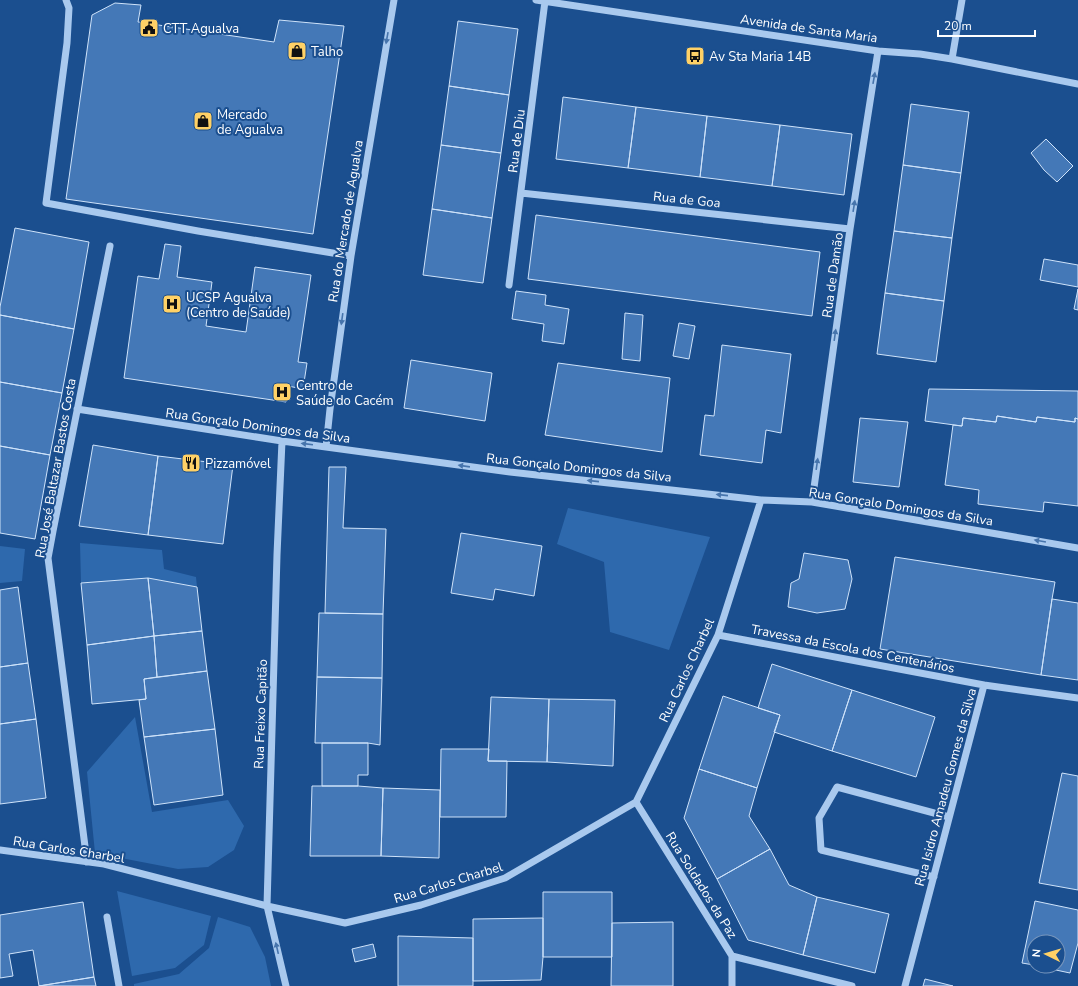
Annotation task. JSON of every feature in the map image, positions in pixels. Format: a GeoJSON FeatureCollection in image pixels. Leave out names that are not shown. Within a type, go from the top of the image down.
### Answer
{"type":"FeatureCollection","features":[{"type":"Feature","properties":{"kind":"street"},"geometry":{"type":"LineString","coordinates":[[66,0],[69,8],[67,43],[46,203],[198,231],[351,256]]}},
{"type":"Feature","properties":{"kind":"street","name":"Rua do Mercado de Agualva"},"geometry":{"type":"LineString","coordinates":[[326,447],[351,256],[394,0]]}},
{"type":"Feature","properties":{"kind":"street","name":"Avenida de Santa Maria"},"geometry":{"type":"LineString","coordinates":[[536,0],[878,51],[920,54],[1078,84]]}},
{"type":"Feature","properties":{"kind":"street"},"geometry":{"type":"LineString","coordinates":[[952,59],[962,0]]}},
{"type":"Feature","properties":{"kind":"street","name":"Rua de Diu"},"geometry":{"type":"LineString","coordinates":[[510,285],[545,1]]}},
{"type":"Feature","properties":{"kind":"street","name":"Rua de Damão"},"geometry":{"type":"LineString","coordinates":[[812,502],[850,229],[878,51]]}},
{"type":"Feature","properties":{"kind":"street","name":"Rua de Goa"},"geometry":{"type":"LineString","coordinates":[[521,193],[850,229]]}},
{"type":"Feature","properties":{"kind":"street","name":"Rua José Baltazar Bastos Costa"},"geometry":{"type":"LineString","coordinates":[[87,862],[48,558],[110,246]]}},
{"type":"Feature","properties":{"kind":"street","name":"Rua Gonçalo Domingos da Silva"},"geometry":{"type":"LineString","coordinates":[[77,409],[282,442],[510,472],[761,500],[812,502],[1078,548]]}},
{"type":"Feature","properties":{"kind":"street","name":"Rua Freixo Capitão"},"geometry":{"type":"LineString","coordinates":[[282,442],[277,555],[267,906],[286,986]]}},
{"type":"Feature","properties":{"kind":"street","name":"Rua Carlos Charbel"},"geometry":{"type":"LineString","coordinates":[[0,850],[104,864],[267,906],[345,922],[421,905],[505,878],[636,802],[718,635],[761,500]]}},
{"type":"Feature","properties":{"kind":"street","name":"Travessa da Escola dos Centenários"},"geometry":{"type":"LineString","coordinates":[[718,635],[984,685]]}},
{"type":"Feature","properties":{"kind":"street","name":"Rua Isidro Amadeu Gomes da Silva"},"geometry":{"type":"LineString","coordinates":[[905,986],[984,685],[1078,698]]}},
{"type":"Feature","properties":{"kind":"street"},"geometry":{"type":"LineString","coordinates":[[934,876],[821,850],[819,818],[837,787],[949,817]]}},
{"type":"Feature","properties":{"kind":"street","name":"Rua Soldados da Paz"},"geometry":{"type":"LineString","coordinates":[[636,802],[732,956],[732,986]]}},
{"type":"Feature","properties":{"kind":"street"},"geometry":{"type":"LineString","coordinates":[[107,917],[119,986]]}},
{"type":"Feature","properties":{"kind":"street"},"geometry":{"type":"LineString","coordinates":[[732,956],[852,986]]}},
{"type":"Feature","properties":{"kind":"shaded area"},"geometry":{"type":"Polygon","coordinates":[[[568,508],[710,537],[669,650],[610,632],[604,562],[557,544],[568,508]]]}},
{"type":"Feature","properties":{"kind":"shaded area"},"geometry":{"type":"Polygon","coordinates":[[[80,543],[162,550],[164,569],[196,577],[197,587],[148,578],[81,583],[80,543]]]}},
{"type":"Feature","properties":{"kind":"shaded area"},"geometry":{"type":"Polygon","coordinates":[[[0,546],[25,549],[22,581],[0,583],[0,546]]]}},
{"type":"Feature","properties":{"kind":"shaded area"},"geometry":{"type":"Polygon","coordinates":[[[135,717],[152,812],[228,800],[244,826],[234,850],[208,867],[178,869],[95,853],[87,772],[135,717]]]}},
{"type":"Feature","properties":{"kind":"shaded area"},"geometry":{"type":"Polygon","coordinates":[[[117,891],[211,916],[204,945],[175,968],[132,976],[117,891]]]}},
{"type":"Feature","properties":{"kind":"shaded area"},"geometry":{"type":"Polygon","coordinates":[[[218,917],[250,927],[265,957],[271,986],[134,986],[134,984],[179,974],[209,948],[218,917]]]}},
{"type":"Feature","properties":{"kind":"building","name":"Mercado de Agualva"},"geometry":{"type":"Polygon","coordinates":[[[115,3],[141,5],[138,22],[274,42],[279,20],[344,26],[313,234],[66,199],[92,15],[115,3]]]}},
{"type":"Feature","properties":{"kind":"building"},"geometry":{"type":"Polygon","coordinates":[[[458,21],[518,29],[509,95],[449,86],[458,21]]]}},
{"type":"Feature","properties":{"kind":"building"},"geometry":{"type":"Polygon","coordinates":[[[449,86],[509,95],[501,153],[441,145],[449,86]]]}},
{"type":"Feature","properties":{"kind":"building"},"geometry":{"type":"Polygon","coordinates":[[[563,97],[636,107],[628,168],[556,159],[563,97]]]}},
{"type":"Feature","properties":{"kind":"building"},"geometry":{"type":"Polygon","coordinates":[[[911,104],[969,112],[961,173],[903,165],[911,104]]]}},
{"type":"Feature","properties":{"kind":"building"},"geometry":{"type":"Polygon","coordinates":[[[636,107],[707,116],[700,177],[628,168],[636,107]]]}},
{"type":"Feature","properties":{"kind":"building"},"geometry":{"type":"Polygon","coordinates":[[[707,116],[780,125],[772,186],[700,177],[707,116]]]}},
{"type":"Feature","properties":{"kind":"building"},"geometry":{"type":"Polygon","coordinates":[[[780,125],[852,134],[844,195],[772,186],[780,125]]]}},
{"type":"Feature","properties":{"kind":"building"},"geometry":{"type":"Polygon","coordinates":[[[1046,139],[1073,166],[1057,182],[1044,170],[1031,153],[1046,139]]]}},
{"type":"Feature","properties":{"kind":"building"},"geometry":{"type":"Polygon","coordinates":[[[441,145],[501,153],[492,218],[432,209],[441,145]]]}},
{"type":"Feature","properties":{"kind":"building"},"geometry":{"type":"Polygon","coordinates":[[[903,165],[961,173],[952,238],[894,231],[903,165]]]}},
{"type":"Feature","properties":{"kind":"building"},"geometry":{"type":"Polygon","coordinates":[[[432,209],[492,218],[483,283],[423,275],[432,209]]]}},
{"type":"Feature","properties":{"kind":"building"},"geometry":{"type":"Polygon","coordinates":[[[536,215],[820,252],[812,316],[528,279],[536,215]]]}},
{"type":"Feature","properties":{"kind":"building"},"geometry":{"type":"Polygon","coordinates":[[[15,228],[89,242],[74,329],[0,315],[0,307],[15,228]]]}},
{"type":"Feature","properties":{"kind":"building"},"geometry":{"type":"Polygon","coordinates":[[[894,231],[952,238],[944,301],[885,293],[894,231]]]}},
{"type":"Feature","properties":{"kind":"building","name":"UCSP Agualva (Centro de Saúde)"},"geometry":{"type":"Polygon","coordinates":[[[165,244],[181,246],[177,277],[212,282],[206,326],[246,332],[255,267],[311,275],[298,362],[307,363],[303,389],[288,386],[286,402],[124,378],[138,276],[159,279],[165,244]]]}},
{"type":"Feature","properties":{"kind":"building"},"geometry":{"type":"Polygon","coordinates":[[[1044,259],[1078,265],[1078,287],[1040,280],[1044,259]]]}},
{"type":"Feature","properties":{"kind":"building"},"geometry":{"type":"Polygon","coordinates":[[[1078,289],[1078,310],[1074,309],[1078,289]]]}},
{"type":"Feature","properties":{"kind":"building"},"geometry":{"type":"Polygon","coordinates":[[[516,291],[546,295],[545,305],[569,309],[564,344],[542,341],[544,324],[512,319],[516,291]]]}},
{"type":"Feature","properties":{"kind":"building"},"geometry":{"type":"Polygon","coordinates":[[[885,293],[944,301],[936,362],[877,354],[885,293]]]}},
{"type":"Feature","properties":{"kind":"building"},"geometry":{"type":"Polygon","coordinates":[[[625,313],[643,315],[640,361],[622,359],[625,313]]]}},
{"type":"Feature","properties":{"kind":"building"},"geometry":{"type":"Polygon","coordinates":[[[0,315],[74,329],[62,393],[0,382],[0,315]]]}},
{"type":"Feature","properties":{"kind":"building"},"geometry":{"type":"Polygon","coordinates":[[[679,323],[695,326],[689,359],[673,356],[679,323]]]}},
{"type":"Feature","properties":{"kind":"building"},"geometry":{"type":"Polygon","coordinates":[[[722,345],[791,354],[781,433],[766,430],[762,463],[700,455],[705,415],[714,416],[722,345]]]}},
{"type":"Feature","properties":{"kind":"building"},"geometry":{"type":"Polygon","coordinates":[[[411,360],[492,373],[485,421],[404,408],[411,360]]]}},
{"type":"Feature","properties":{"kind":"building"},"geometry":{"type":"Polygon","coordinates":[[[558,363],[670,378],[662,452],[545,435],[558,363]]]}},
{"type":"Feature","properties":{"kind":"building"},"geometry":{"type":"Polygon","coordinates":[[[0,382],[62,393],[50,455],[0,446],[0,382]]]}},
{"type":"Feature","properties":{"kind":"building"},"geometry":{"type":"Polygon","coordinates":[[[929,389],[1078,391],[1078,419],[1075,418],[1075,422],[1037,417],[1036,422],[997,416],[996,422],[963,418],[962,426],[925,421],[929,389]]]}},
{"type":"Feature","properties":{"kind":"building"},"geometry":{"type":"Polygon","coordinates":[[[997,416],[1036,422],[1037,417],[1075,422],[1075,418],[1078,419],[1078,506],[1044,502],[1043,512],[978,504],[979,490],[945,485],[953,425],[962,426],[963,418],[996,422],[997,416]]]}},
{"type":"Feature","properties":{"kind":"building"},"geometry":{"type":"Polygon","coordinates":[[[860,418],[908,422],[899,487],[853,482],[860,418]]]}},
{"type":"Feature","properties":{"kind":"building"},"geometry":{"type":"Polygon","coordinates":[[[93,445],[158,456],[148,535],[79,526],[93,445]]]}},
{"type":"Feature","properties":{"kind":"building"},"geometry":{"type":"Polygon","coordinates":[[[0,446],[50,455],[35,539],[0,533],[0,446]]]}},
{"type":"Feature","properties":{"kind":"building"},"geometry":{"type":"Polygon","coordinates":[[[158,456],[233,465],[223,544],[148,535],[158,456]]]}},
{"type":"Feature","properties":{"kind":"building"},"geometry":{"type":"Polygon","coordinates":[[[329,467],[346,467],[343,528],[386,529],[383,614],[325,613],[329,467]]]}},
{"type":"Feature","properties":{"kind":"building"},"geometry":{"type":"Polygon","coordinates":[[[461,533],[542,546],[534,596],[495,589],[493,600],[451,593],[461,533]]]}},
{"type":"Feature","properties":{"kind":"building"},"geometry":{"type":"Polygon","coordinates":[[[804,553],[848,560],[852,579],[845,609],[817,613],[788,607],[791,583],[799,579],[804,553]]]}},
{"type":"Feature","properties":{"kind":"building"},"geometry":{"type":"Polygon","coordinates":[[[895,557],[1055,582],[1041,675],[880,649],[895,557]]]}},
{"type":"Feature","properties":{"kind":"building"},"geometry":{"type":"Polygon","coordinates":[[[148,578],[154,636],[87,645],[81,583],[148,578]]]}},
{"type":"Feature","properties":{"kind":"building"},"geometry":{"type":"Polygon","coordinates":[[[148,578],[197,587],[202,631],[154,636],[148,578]]]}},
{"type":"Feature","properties":{"kind":"building"},"geometry":{"type":"Polygon","coordinates":[[[18,587],[28,663],[0,667],[0,590],[18,587]]]}},
{"type":"Feature","properties":{"kind":"building"},"geometry":{"type":"Polygon","coordinates":[[[1052,599],[1078,603],[1078,680],[1041,675],[1052,599]]]}},
{"type":"Feature","properties":{"kind":"building"},"geometry":{"type":"Polygon","coordinates":[[[319,613],[383,614],[382,678],[317,677],[319,613]]]}},
{"type":"Feature","properties":{"kind":"building"},"geometry":{"type":"Polygon","coordinates":[[[202,631],[207,671],[157,677],[154,636],[202,631]]]}},
{"type":"Feature","properties":{"kind":"building"},"geometry":{"type":"Polygon","coordinates":[[[154,636],[157,677],[144,679],[146,699],[92,704],[87,645],[154,636]]]}},
{"type":"Feature","properties":{"kind":"building"},"geometry":{"type":"Polygon","coordinates":[[[28,663],[36,719],[0,724],[0,667],[28,663]]]}},
{"type":"Feature","properties":{"kind":"building"},"geometry":{"type":"Polygon","coordinates":[[[772,664],[852,690],[832,751],[774,732],[780,715],[758,708],[772,664]]]}},
{"type":"Feature","properties":{"kind":"building"},"geometry":{"type":"Polygon","coordinates":[[[207,671],[215,729],[144,737],[139,700],[146,699],[144,679],[207,671]]]}},
{"type":"Feature","properties":{"kind":"building"},"geometry":{"type":"Polygon","coordinates":[[[317,677],[382,678],[380,745],[368,743],[315,743],[317,677]]]}},
{"type":"Feature","properties":{"kind":"building"},"geometry":{"type":"Polygon","coordinates":[[[852,690],[935,717],[916,777],[832,751],[852,690]]]}},
{"type":"Feature","properties":{"kind":"building"},"geometry":{"type":"Polygon","coordinates":[[[723,696],[780,715],[757,788],[699,769],[723,696]]]}},
{"type":"Feature","properties":{"kind":"building"},"geometry":{"type":"Polygon","coordinates":[[[491,697],[549,699],[547,762],[488,761],[491,697]]]}},
{"type":"Feature","properties":{"kind":"building"},"geometry":{"type":"Polygon","coordinates":[[[549,699],[615,700],[613,766],[547,762],[549,699]]]}},
{"type":"Feature","properties":{"kind":"building"},"geometry":{"type":"Polygon","coordinates":[[[36,719],[46,798],[0,804],[0,724],[36,719]]]}},
{"type":"Feature","properties":{"kind":"building"},"geometry":{"type":"Polygon","coordinates":[[[215,729],[223,795],[154,805],[144,737],[215,729]]]}},
{"type":"Feature","properties":{"kind":"building"},"geometry":{"type":"Polygon","coordinates":[[[322,743],[368,743],[368,775],[358,775],[358,786],[322,786],[322,743]]]}},
{"type":"Feature","properties":{"kind":"building"},"geometry":{"type":"Polygon","coordinates":[[[441,749],[489,749],[488,761],[507,761],[506,817],[440,817],[441,749]]]}},
{"type":"Feature","properties":{"kind":"building"},"geometry":{"type":"Polygon","coordinates":[[[699,769],[757,788],[749,816],[770,849],[717,879],[684,818],[699,769]]]}},
{"type":"Feature","properties":{"kind":"building"},"geometry":{"type":"Polygon","coordinates":[[[1062,773],[1078,776],[1078,890],[1039,883],[1062,773]]]}},
{"type":"Feature","properties":{"kind":"building"},"geometry":{"type":"Polygon","coordinates":[[[312,786],[358,786],[383,788],[381,856],[310,856],[312,786]]]}},
{"type":"Feature","properties":{"kind":"building"},"geometry":{"type":"Polygon","coordinates":[[[383,788],[440,790],[439,858],[381,856],[383,788]]]}},
{"type":"Feature","properties":{"kind":"building"},"geometry":{"type":"Polygon","coordinates":[[[770,849],[789,885],[817,897],[803,955],[748,940],[717,879],[770,849]]]}},
{"type":"Feature","properties":{"kind":"building"},"geometry":{"type":"Polygon","coordinates":[[[543,892],[612,892],[612,957],[543,957],[543,892]]]}},
{"type":"Feature","properties":{"kind":"building"},"geometry":{"type":"Polygon","coordinates":[[[817,897],[889,914],[875,973],[803,955],[817,897]]]}},
{"type":"Feature","properties":{"kind":"building"},"geometry":{"type":"Polygon","coordinates":[[[1035,901],[1078,910],[1078,943],[1070,973],[1066,972],[1066,934],[1028,934],[1035,901]]]}},
{"type":"Feature","properties":{"kind":"building"},"geometry":{"type":"Polygon","coordinates":[[[83,902],[94,977],[39,986],[33,950],[9,954],[13,976],[0,978],[0,915],[83,902]]]}},
{"type":"Feature","properties":{"kind":"building"},"geometry":{"type":"Polygon","coordinates":[[[543,918],[543,957],[541,980],[473,981],[473,919],[543,918]]]}},
{"type":"Feature","properties":{"kind":"building"},"geometry":{"type":"Polygon","coordinates":[[[673,922],[673,986],[611,986],[612,923],[673,922]]]}},
{"type":"Feature","properties":{"kind":"building"},"geometry":{"type":"Polygon","coordinates":[[[398,936],[473,938],[473,986],[398,986],[398,936]]]}},
{"type":"Feature","properties":{"kind":"building"},"geometry":{"type":"Polygon","coordinates":[[[373,944],[376,957],[355,962],[352,949],[373,944]]]}},
{"type":"Feature","properties":{"kind":"building"},"geometry":{"type":"Polygon","coordinates":[[[1026,944],[1026,964],[1022,963],[1026,944]]]}},
{"type":"Feature","properties":{"kind":"building"},"geometry":{"type":"Polygon","coordinates":[[[94,977],[96,986],[39,986],[94,977]]]}},
{"type":"Feature","properties":{"kind":"building"},"geometry":{"type":"Polygon","coordinates":[[[925,979],[953,986],[923,986],[925,979]]]}},
{"type":"Feature","properties":{"kind":"place","name":"CTT Agualva"},"geometry":{"type":"Point","coordinates":[149,28]}},
{"type":"Feature","properties":{"kind":"place","name":"Talho"},"geometry":{"type":"Point","coordinates":[297,51]}},
{"type":"Feature","properties":{"kind":"place","name":"Av Sta Maria 14B"},"geometry":{"type":"Point","coordinates":[695,56]}},
{"type":"Feature","properties":{"kind":"place","name":"Mercado de Agualva"},"geometry":{"type":"Point","coordinates":[203,121]}},
{"type":"Feature","properties":{"kind":"place","name":"UCSP Agualva (Centro de Saúde)"},"geometry":{"type":"Point","coordinates":[172,304]}},
{"type":"Feature","properties":{"kind":"place","name":"Centro de Saúde do Cacém"},"geometry":{"type":"Point","coordinates":[282,392]}},
{"type":"Feature","properties":{"kind":"place","name":"Pizzamóvel"},"geometry":{"type":"Point","coordinates":[191,463]}}]}
